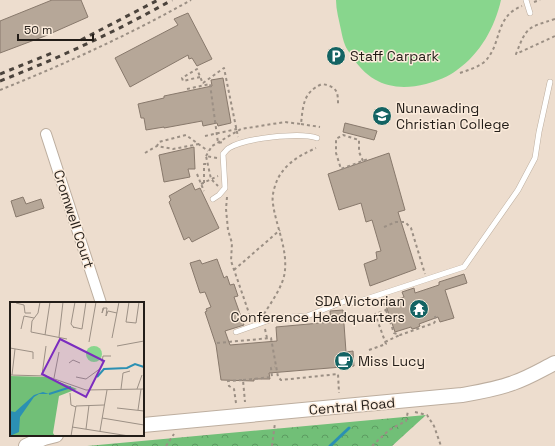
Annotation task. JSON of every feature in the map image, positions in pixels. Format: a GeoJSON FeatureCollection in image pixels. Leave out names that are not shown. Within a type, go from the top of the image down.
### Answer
{"type":"FeatureCollection","features":[{"type":"Feature","properties":{"kind":"street","name":"Cromwell Court"},"geometry":{"type":"LineString","coordinates":[[46,134],[101,302]]}},
{"type":"Feature","properties":{"kind":"street","name":"Central Road"},"geometry":{"type":"LineString","coordinates":[[144,425],[273,413],[407,406],[489,390],[523,380],[555,363]]}},
{"type":"Feature","properties":{"kind":"street"},"geometry":{"type":"LineString","coordinates":[[26,446],[52,436]]}},
{"type":"Feature","properties":{"kind":"lane"},"geometry":{"type":"LineString","coordinates":[[527,2],[530,13]]}},
{"type":"Feature","properties":{"kind":"lane"},"geometry":{"type":"LineString","coordinates":[[236,332],[282,317],[306,316],[381,294],[464,267],[518,190],[535,158],[550,82]]}},
{"type":"Feature","properties":{"kind":"lane"},"geometry":{"type":"LineString","coordinates":[[213,199],[225,188],[223,154],[230,148],[244,142],[277,136],[311,135],[317,138]]}},
{"type":"Feature","properties":{"kind":"path"},"geometry":{"type":"LineString","coordinates":[[0,90],[55,68],[100,47],[191,0]]}},
{"type":"Feature","properties":{"kind":"path"},"geometry":{"type":"LineString","coordinates":[[460,73],[475,68],[486,59],[493,50],[500,28],[505,19],[527,2],[540,0]]}},
{"type":"Feature","properties":{"kind":"path"},"geometry":{"type":"LineString","coordinates":[[555,19],[535,25],[528,29],[523,36],[516,54],[555,36]]}},
{"type":"Feature","properties":{"kind":"path"},"geometry":{"type":"LineString","coordinates":[[203,84],[224,68],[237,130]]}},
{"type":"Feature","properties":{"kind":"path"},"geometry":{"type":"LineString","coordinates":[[200,77],[183,81],[182,78],[197,69],[203,84]]}},
{"type":"Feature","properties":{"kind":"path"},"geometry":{"type":"LineString","coordinates":[[187,89],[203,84],[210,84],[218,142]]}},
{"type":"Feature","properties":{"kind":"path"},"geometry":{"type":"LineString","coordinates":[[301,124],[306,98],[322,84],[334,88],[337,92],[338,106]]}},
{"type":"Feature","properties":{"kind":"path"},"geometry":{"type":"LineString","coordinates":[[205,136],[285,122],[320,127]]}},
{"type":"Feature","properties":{"kind":"path"},"geometry":{"type":"LineString","coordinates":[[211,179],[206,156],[208,151],[212,146],[237,130]]}},
{"type":"Feature","properties":{"kind":"path"},"geometry":{"type":"LineString","coordinates":[[145,153],[157,146],[159,142],[186,135],[208,151]]}},
{"type":"Feature","properties":{"kind":"path"},"geometry":{"type":"LineString","coordinates":[[363,161],[359,152],[359,140],[343,136],[336,139],[335,147],[340,169],[363,161],[368,159]]}},
{"type":"Feature","properties":{"kind":"path"},"geometry":{"type":"LineString","coordinates":[[232,140],[239,138]]}},
{"type":"Feature","properties":{"kind":"path"},"geometry":{"type":"LineString","coordinates":[[218,142],[225,142]]}},
{"type":"Feature","properties":{"kind":"path"},"geometry":{"type":"LineString","coordinates":[[157,146],[173,148],[199,144]]}},
{"type":"Feature","properties":{"kind":"path"},"geometry":{"type":"LineString","coordinates":[[223,191],[228,195],[226,209],[228,230],[232,243],[231,261],[252,320],[262,316],[284,278],[285,260],[283,241],[272,202],[276,181],[287,165],[300,155],[316,148]]}},
{"type":"Feature","properties":{"kind":"path"},"geometry":{"type":"LineString","coordinates":[[206,156],[223,159]]}},
{"type":"Feature","properties":{"kind":"path"},"geometry":{"type":"LineString","coordinates":[[204,190],[204,164],[208,164]]}},
{"type":"Feature","properties":{"kind":"path"},"geometry":{"type":"LineString","coordinates":[[203,184],[224,172]]}},
{"type":"Feature","properties":{"kind":"path"},"geometry":{"type":"LineString","coordinates":[[197,174],[203,184]]}},
{"type":"Feature","properties":{"kind":"path"},"geometry":{"type":"LineString","coordinates":[[384,227],[396,222],[405,222],[408,224],[411,228],[427,279]]}},
{"type":"Feature","properties":{"kind":"path"},"geometry":{"type":"LineString","coordinates":[[234,270],[280,230]]}},
{"type":"Feature","properties":{"kind":"path"},"geometry":{"type":"LineString","coordinates":[[381,294],[394,333],[400,335]]}},
{"type":"Feature","properties":{"kind":"path"},"geometry":{"type":"LineString","coordinates":[[385,342],[375,314],[386,310]]}},
{"type":"Feature","properties":{"kind":"path"},"geometry":{"type":"LineString","coordinates":[[262,316],[267,338]]}},
{"type":"Feature","properties":{"kind":"path"},"geometry":{"type":"LineString","coordinates":[[369,350],[386,344],[385,342],[400,335],[434,323],[436,320],[435,316]]}},
{"type":"Feature","properties":{"kind":"path"},"geometry":{"type":"LineString","coordinates":[[217,343],[271,338],[278,377],[281,380],[338,374],[339,393]]}},
{"type":"Feature","properties":{"kind":"path"},"geometry":{"type":"LineString","coordinates":[[236,403],[234,389],[228,386],[228,381],[272,377],[271,368],[276,367]]}},
{"type":"Feature","properties":{"kind":"path"},"geometry":{"type":"LineString","coordinates":[[243,380],[245,402]]}},
{"type":"Feature","properties":{"kind":"path"},"geometry":{"type":"LineString","coordinates":[[372,446],[389,430],[406,421],[407,406],[427,415],[434,426],[441,446]]}},
{"type":"Feature","properties":{"kind":"path"},"geometry":{"type":"LineString","coordinates":[[272,446],[275,424],[273,413]]}},
{"type":"Feature","properties":{"kind":"green space"},"geometry":{"type":"Polygon","coordinates":[[[336,0],[501,0],[491,30],[473,56],[465,64],[446,77],[438,80],[426,84],[403,87],[393,86],[374,79],[358,65],[344,43],[336,8],[336,0]]]}},
{"type":"Feature","properties":{"kind":"green space"},"geometry":{"type":"Polygon","coordinates":[[[426,415],[392,446],[87,446],[426,415]]]}},
{"type":"Feature","properties":{"kind":"building"},"geometry":{"type":"Polygon","coordinates":[[[52,0],[81,0],[88,17],[45,36],[0,53],[0,21],[52,0]]]}},
{"type":"Feature","properties":{"kind":"building"},"geometry":{"type":"Polygon","coordinates":[[[188,13],[212,59],[197,66],[192,58],[189,59],[188,55],[130,87],[115,58],[178,25],[174,19],[188,13]]]}},
{"type":"Feature","properties":{"kind":"building"},"geometry":{"type":"Polygon","coordinates":[[[223,78],[231,123],[218,126],[217,123],[203,126],[202,121],[146,130],[144,118],[141,118],[138,104],[164,98],[164,96],[212,86],[211,80],[223,78]]]}},
{"type":"Feature","properties":{"kind":"building"},"geometry":{"type":"Polygon","coordinates":[[[345,123],[377,131],[374,140],[343,132],[345,123]]]}},
{"type":"Feature","properties":{"kind":"building"},"geometry":{"type":"Polygon","coordinates":[[[194,147],[195,169],[188,169],[190,177],[164,182],[159,155],[194,147]]]}},
{"type":"Feature","properties":{"kind":"building"},"geometry":{"type":"Polygon","coordinates":[[[389,153],[405,210],[398,212],[416,269],[370,286],[364,264],[377,259],[376,252],[381,251],[372,220],[366,222],[361,203],[339,210],[328,174],[389,153]]]}},
{"type":"Feature","properties":{"kind":"building"},"geometry":{"type":"Polygon","coordinates":[[[192,183],[195,190],[200,188],[219,228],[192,242],[189,237],[184,240],[169,202],[171,200],[169,196],[192,183]]]}},
{"type":"Feature","properties":{"kind":"building"},"geometry":{"type":"Polygon","coordinates":[[[23,197],[26,204],[41,199],[44,208],[16,217],[11,201],[23,197]]]}},
{"type":"Feature","properties":{"kind":"building"},"geometry":{"type":"Polygon","coordinates":[[[217,259],[224,278],[227,276],[230,285],[234,284],[238,296],[234,297],[244,325],[225,331],[230,345],[277,341],[276,327],[331,322],[330,311],[343,310],[346,352],[353,351],[354,366],[269,373],[270,379],[254,379],[254,381],[221,380],[216,345],[205,312],[207,311],[206,309],[211,307],[205,292],[200,293],[190,263],[200,260],[202,264],[217,259]]]}},
{"type":"Feature","properties":{"kind":"building","name":"SDA Victorian Conference Headquarters"},"geometry":{"type":"Polygon","coordinates":[[[464,274],[467,283],[445,290],[454,318],[440,322],[438,317],[419,324],[420,326],[416,328],[412,329],[411,327],[395,332],[385,303],[404,297],[402,292],[414,288],[415,293],[439,285],[439,282],[464,274]]]}},
{"type":"Feature","properties":{"kind":"waterway"},"geometry":{"type":"LineString","coordinates":[[330,446],[349,428]]}},
{"type":"Feature","properties":{"kind":"railway"},"geometry":{"type":"LineString","coordinates":[[81,40],[158,0]]}},
{"type":"Feature","properties":{"kind":"railway"},"geometry":{"type":"LineString","coordinates":[[0,81],[88,44],[172,0]]}},
{"type":"Feature","properties":{"kind":"railway"},"geometry":{"type":"LineString","coordinates":[[0,74],[52,53]]}},
{"type":"Feature","properties":{"kind":"place","name":"Staff Carpark"},"geometry":{"type":"Point","coordinates":[336,56]}},
{"type":"Feature","properties":{"kind":"place","name":"Nunawading Christian College"},"geometry":{"type":"Point","coordinates":[382,116]}},
{"type":"Feature","properties":{"kind":"place","name":"SDA Victorian Conference Headquarters"},"geometry":{"type":"Point","coordinates":[419,309]}},
{"type":"Feature","properties":{"kind":"place","name":"Miss Lucy"},"geometry":{"type":"Point","coordinates":[344,361]}}]}
